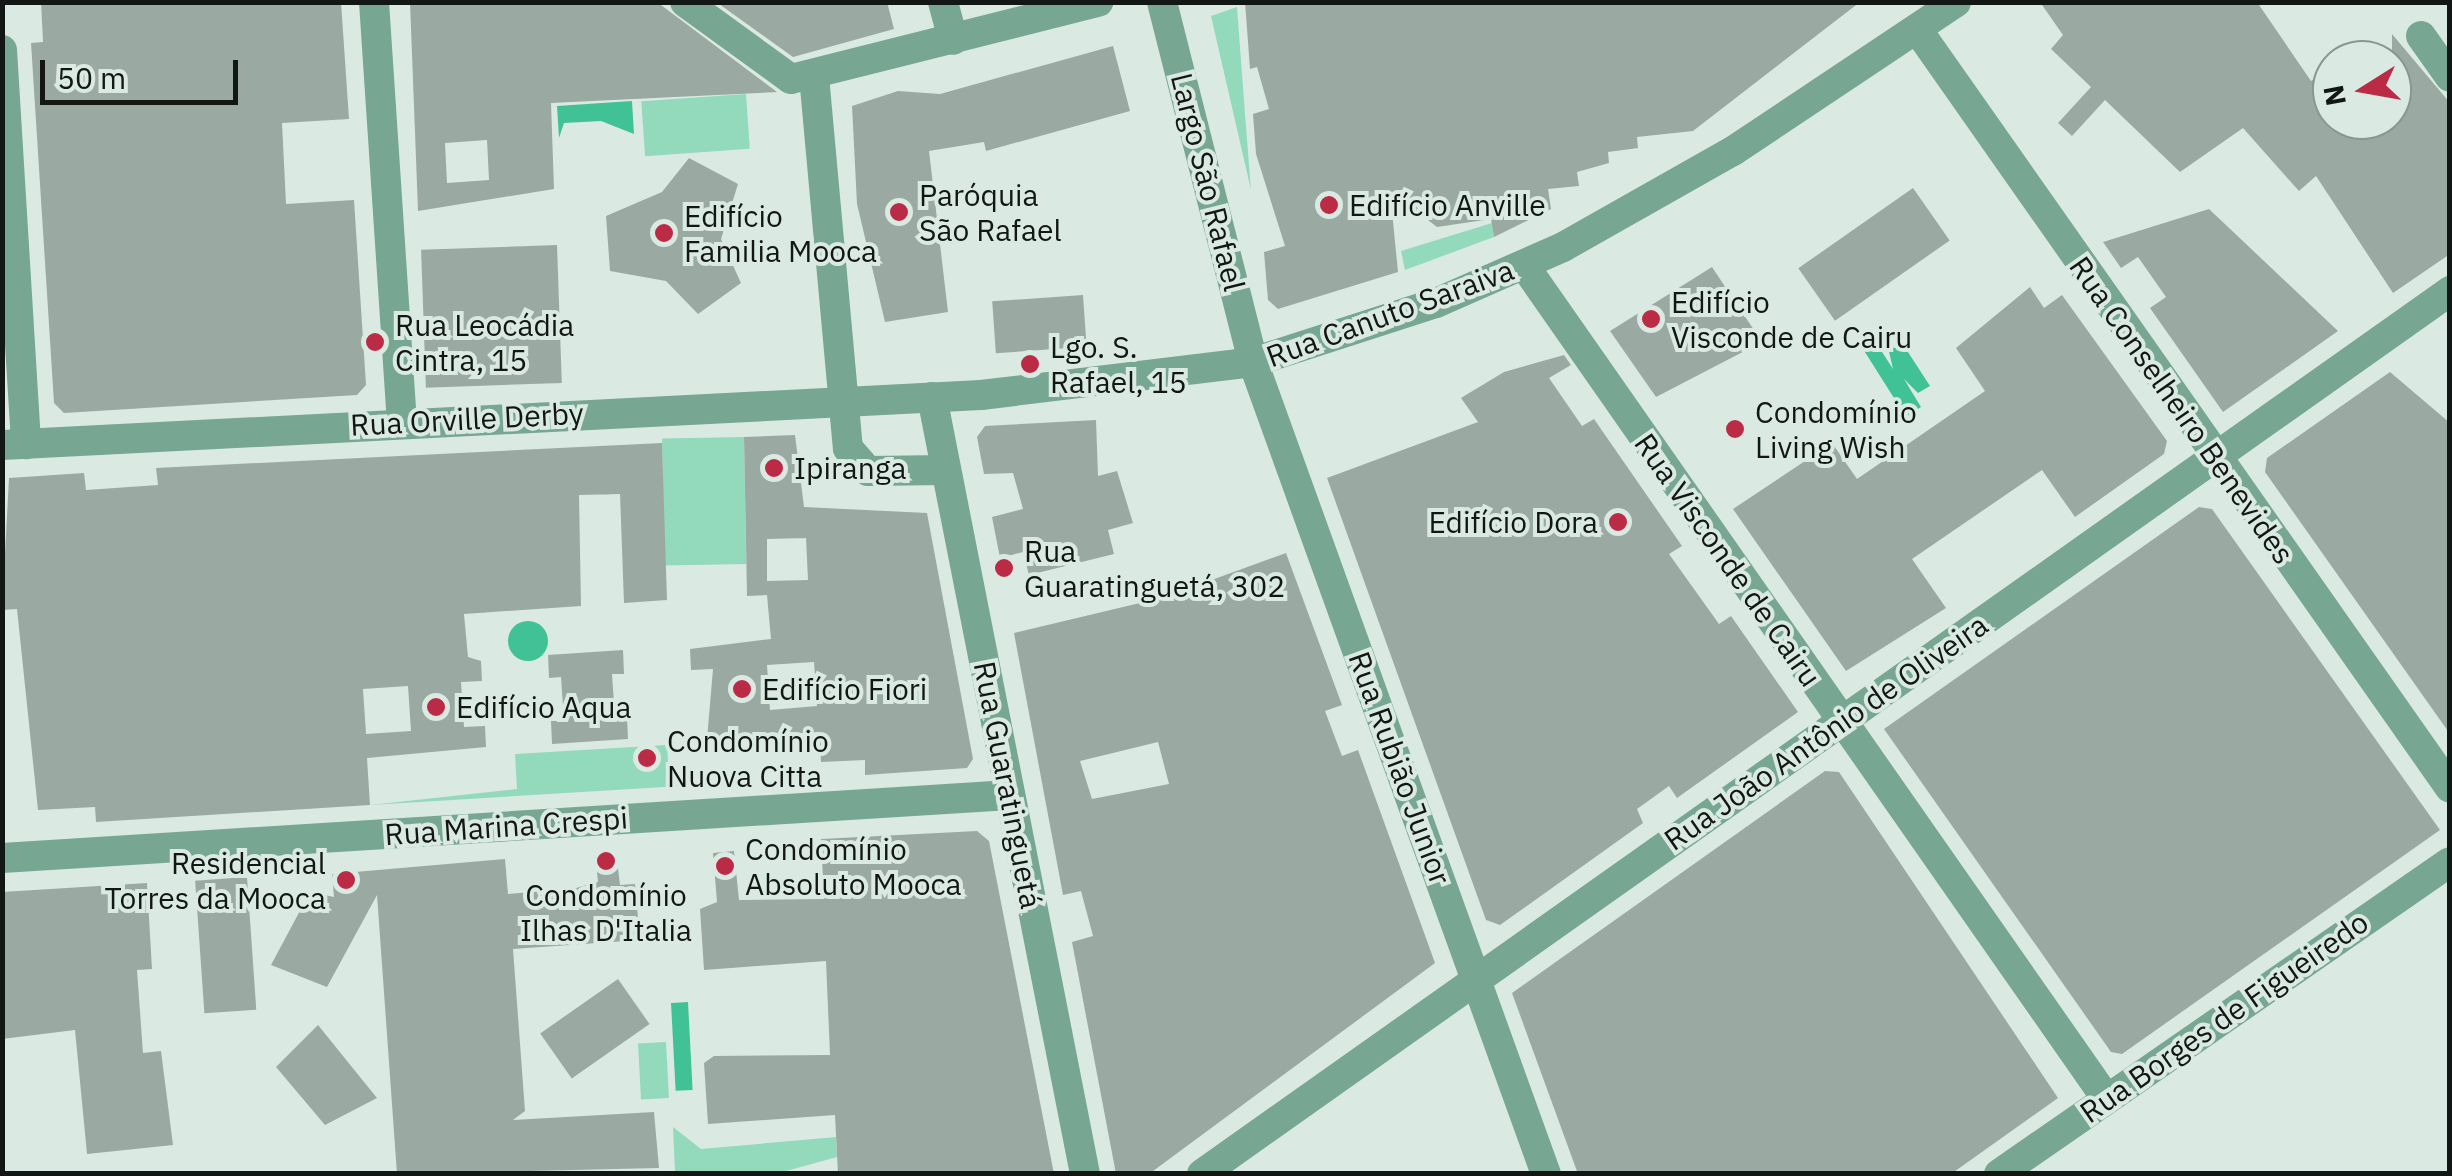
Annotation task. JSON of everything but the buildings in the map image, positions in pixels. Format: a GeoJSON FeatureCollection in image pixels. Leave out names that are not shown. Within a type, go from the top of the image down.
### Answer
{"type":"FeatureCollection","features":[{"type":"Feature","properties":{"kind":"street"},"geometry":{"type":"LineString","coordinates":[[374,2],[402,422]]}},
{"type":"Feature","properties":{"kind":"street"},"geometry":{"type":"LineString","coordinates":[[685,2],[777,73],[814,76],[1098,2]]}},
{"type":"Feature","properties":{"kind":"street"},"geometry":{"type":"LineString","coordinates":[[943,2],[953,40]]}},
{"type":"Feature","properties":{"kind":"street","name":"Largo São Rafael"},"geometry":{"type":"LineString","coordinates":[[1162,2],[1254,362]]}},
{"type":"Feature","properties":{"kind":"street","name":"Rua Canuto Saraiva"},"geometry":{"type":"LineString","coordinates":[[932,397],[1254,362],[1524,266],[1733,151],[1956,2]]}},
{"type":"Feature","properties":{"kind":"street","name":"Rua Conselheiro Benevides"},"geometry":{"type":"LineString","coordinates":[[1918,29],[2214,458],[2450,788]]}},
{"type":"Feature","properties":{"kind":"street"},"geometry":{"type":"LineString","coordinates":[[2421,36],[2450,77]]}},
{"type":"Feature","properties":{"kind":"street"},"geometry":{"type":"LineString","coordinates":[[2,50],[14,444]]}},
{"type":"Feature","properties":{"kind":"street"},"geometry":{"type":"LineString","coordinates":[[814,76],[848,448],[868,470],[946,470]]}},
{"type":"Feature","properties":{"kind":"street","name":"Rua Visconde de Cairu"},"geometry":{"type":"LineString","coordinates":[[1524,266],[2106,1098]]}},
{"type":"Feature","properties":{"kind":"street","name":"Rua João Antônio de Oliveira"},"geometry":{"type":"LineString","coordinates":[[1202,1174],[2450,291]]}},
{"type":"Feature","properties":{"kind":"street","name":"Rua Rubião Junior"},"geometry":{"type":"LineString","coordinates":[[1254,362],[1546,1174]]}},
{"type":"Feature","properties":{"kind":"street","name":"Rua Orville Derby"},"geometry":{"type":"LineString","coordinates":[[14,444],[932,397]]}},
{"type":"Feature","properties":{"kind":"street","name":"Rua Guaratinguetá"},"geometry":{"type":"LineString","coordinates":[[932,397],[1084,1174]]}},
{"type":"Feature","properties":{"kind":"street","name":"Rua Marina Crespi"},"geometry":{"type":"LineString","coordinates":[[2,858],[1010,795]]}},
{"type":"Feature","properties":{"kind":"street","name":"Rua Borges de Figueiredo"},"geometry":{"type":"LineString","coordinates":[[1999,1174],[2450,862]]}},
{"type":"Feature","properties":{"kind":"shaded area"},"geometry":{"type":"Polygon","coordinates":[[[1237,7],[1245,114],[1251,190],[1211,16],[1237,7]]]}},
{"type":"Feature","properties":{"kind":"shaded area"},"geometry":{"type":"Polygon","coordinates":[[[746,94],[750,149],[645,156],[641,101],[746,94]]]}},
{"type":"Feature","properties":{"kind":"shaded area"},"geometry":{"type":"Polygon","coordinates":[[[632,101],[634,134],[601,121],[564,123],[559,138],[557,106],[632,101]]]}},
{"type":"Feature","properties":{"kind":"shaded area"},"geometry":{"type":"Polygon","coordinates":[[[1492,223],[1494,237],[1405,270],[1401,251],[1492,223]]]}},
{"type":"Feature","properties":{"kind":"shaded area"},"geometry":{"type":"Polygon","coordinates":[[[1875,341],[1893,369],[1888,347],[1906,349],[1930,386],[1918,393],[1904,379],[1921,407],[1906,417],[1863,349],[1875,341]]]}},
{"type":"Feature","properties":{"kind":"shaded area"},"geometry":{"type":"Polygon","coordinates":[[[744,437],[746,564],[664,565],[662,438],[744,437]]]}},
{"type":"Feature","properties":{"kind":"shaded area"},"geometry":{"type":"Polygon","coordinates":[[[528,621],[542,627],[548,641],[542,655],[528,661],[514,655],[508,641],[514,627],[528,621]]]}},
{"type":"Feature","properties":{"kind":"shaded area"},"geometry":{"type":"Polygon","coordinates":[[[667,745],[669,780],[697,785],[370,805],[517,789],[515,754],[667,745]]]}},
{"type":"Feature","properties":{"kind":"shaded area"},"geometry":{"type":"Polygon","coordinates":[[[688,1002],[693,1090],[676,1091],[671,1003],[688,1002]]]}},
{"type":"Feature","properties":{"kind":"shaded area"},"geometry":{"type":"Polygon","coordinates":[[[666,1042],[669,1098],[641,1099],[638,1043],[666,1042]]]}},
{"type":"Feature","properties":{"kind":"shaded area"},"geometry":{"type":"Polygon","coordinates":[[[673,1127],[701,1149],[836,1137],[837,1157],[779,1173],[675,1173],[673,1127]]]}},
{"type":"Feature","properties":{"kind":"place","name":"Edifício Anville"},"geometry":{"type":"Point","coordinates":[1329,205]}},
{"type":"Feature","properties":{"kind":"place","name":"Paróquia São Rafael"},"geometry":{"type":"Point","coordinates":[899,212]}},
{"type":"Feature","properties":{"kind":"place","name":"Edifício Familia Mooca"},"geometry":{"type":"Point","coordinates":[664,233]}},
{"type":"Feature","properties":{"kind":"place","name":"Edifício Visconde de Cairu"},"geometry":{"type":"Point","coordinates":[1651,319]}},
{"type":"Feature","properties":{"kind":"place","name":"Rua Leocádia Cintra, 15"},"geometry":{"type":"Point","coordinates":[375,342]}},
{"type":"Feature","properties":{"kind":"place","name":"Lgo. S. Rafael, 15"},"geometry":{"type":"Point","coordinates":[1030,364]}},
{"type":"Feature","properties":{"kind":"place","name":"Condomínio Living Wish"},"geometry":{"type":"Point","coordinates":[1735,429]}},
{"type":"Feature","properties":{"kind":"place","name":"Ipiranga"},"geometry":{"type":"Point","coordinates":[774,468]}},
{"type":"Feature","properties":{"kind":"place","name":"Edifício Dora"},"geometry":{"type":"Point","coordinates":[1618,522]}},
{"type":"Feature","properties":{"kind":"place","name":"Rua Guaratinguetá, 302"},"geometry":{"type":"Point","coordinates":[1004,568]}},
{"type":"Feature","properties":{"kind":"place","name":"Edifício Fiori"},"geometry":{"type":"Point","coordinates":[742,689]}},
{"type":"Feature","properties":{"kind":"place","name":"Edifício Aqua"},"geometry":{"type":"Point","coordinates":[436,707]}},
{"type":"Feature","properties":{"kind":"place","name":"Condomínio Nuova Citta"},"geometry":{"type":"Point","coordinates":[647,758]}},
{"type":"Feature","properties":{"kind":"place","name":"Condomínio Ilhas D'Italia"},"geometry":{"type":"Point","coordinates":[606,861]}},
{"type":"Feature","properties":{"kind":"place","name":"Condomínio Absoluto Mooca"},"geometry":{"type":"Point","coordinates":[725,866]}},
{"type":"Feature","properties":{"kind":"place","name":"Residencial Torres da Mooca"},"geometry":{"type":"Point","coordinates":[346,880]}}]}
